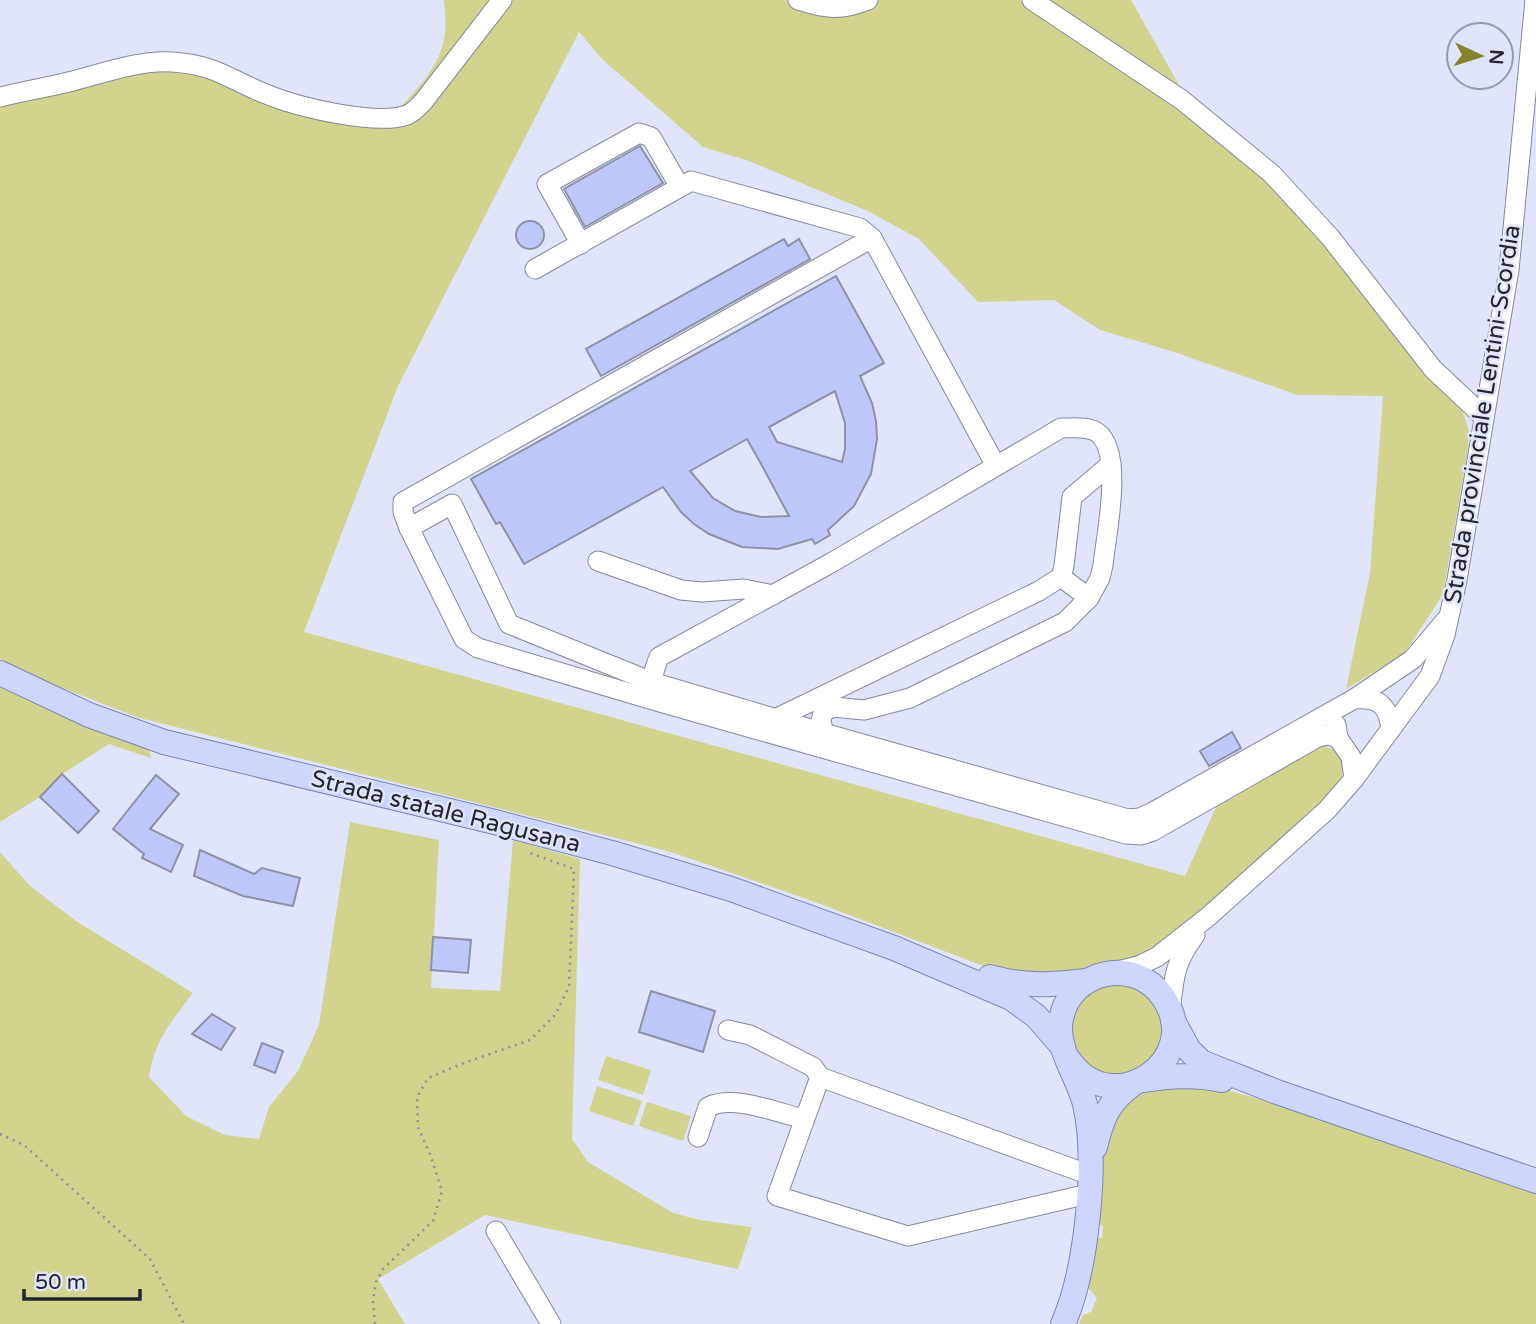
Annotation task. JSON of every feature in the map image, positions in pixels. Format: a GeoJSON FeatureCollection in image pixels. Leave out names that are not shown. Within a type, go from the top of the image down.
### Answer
{"type":"FeatureCollection","features":[{"type":"Feature","properties":{"kind":"main road","name":"Strada statale Ragusana"},"geometry":{"type":"LineString","coordinates":[[0,673],[89,715],[164,742],[612,853],[731,889],[894,948]]}},
{"type":"Feature","properties":{"kind":"main road"},"geometry":{"type":"LineString","coordinates":[[894,948],[1017,984],[1048,985],[1086,981]]}},
{"type":"Feature","properties":{"kind":"main road"},"geometry":{"type":"LineString","coordinates":[[894,948],[1011,999],[1036,1016],[1082,1074],[1100,1084],[1119,1086],[1177,1075],[1201,1076],[1277,1092]]}},
{"type":"Feature","properties":{"kind":"main road"},"geometry":{"type":"LineString","coordinates":[[1090,1179],[1089,1126],[1060,1027],[1064,1007],[1071,995],[1086,981],[1113,972],[1133,975],[1151,984],[1161,994],[1189,1050],[1201,1062],[1277,1092],[1536,1181]]}},
{"type":"Feature","properties":{"kind":"main road"},"geometry":{"type":"LineString","coordinates":[[1063,1324],[1081,1263],[1090,1179],[1099,1128],[1110,1104],[1118,1094],[1155,1071],[1167,1055],[1173,1036],[1171,1016]]}},
{"type":"Feature","properties":{"kind":"street"},"geometry":{"type":"LineString","coordinates":[[0,97],[137,65],[168,62],[202,65],[218,70],[265,94],[287,101],[363,118],[395,118],[414,111],[423,102],[502,0]]}},
{"type":"Feature","properties":{"kind":"street"},"geometry":{"type":"LineString","coordinates":[[799,0],[830,8],[845,8],[869,0]]}},
{"type":"Feature","properties":{"kind":"street"},"geometry":{"type":"LineString","coordinates":[[1032,0],[1182,100],[1272,174],[1330,237],[1433,369],[1484,417]]}},
{"type":"Feature","properties":{"kind":"street","name":"Strada provinciale Lentini-Scordia"},"geometry":{"type":"LineString","coordinates":[[1391,729],[1430,676],[1449,617],[1509,270],[1535,0]]}},
{"type":"Feature","properties":{"kind":"street"},"geometry":{"type":"LineString","coordinates":[[581,244],[547,184],[639,133],[651,137],[680,187]]}},
{"type":"Feature","properties":{"kind":"street"},"geometry":{"type":"LineString","coordinates":[[536,270],[691,181],[860,228],[872,238],[996,466]]}},
{"type":"Feature","properties":{"kind":"street"},"geometry":{"type":"LineString","coordinates":[[872,238],[402,502],[402,512],[464,639],[478,648],[656,701],[1126,834],[1141,835],[1153,831],[1318,737],[1328,735],[1358,753],[1373,752]]}},
{"type":"Feature","properties":{"kind":"street"},"geometry":{"type":"LineString","coordinates":[[604,685],[609,684],[621,669],[659,657],[773,595],[1061,428],[1096,431],[1106,442],[1111,464],[1103,565],[1100,578],[1089,598],[1065,622],[910,698],[864,710],[833,707],[823,712],[821,721],[824,733]]}},
{"type":"Feature","properties":{"kind":"street"},"geometry":{"type":"LineString","coordinates":[[775,719],[1039,592],[1061,577],[1072,497],[1111,464]]}},
{"type":"Feature","properties":{"kind":"street"},"geometry":{"type":"LineString","coordinates":[[410,528],[452,504],[509,624],[652,682],[1128,819],[1140,818],[1153,812],[1349,703],[1413,659],[1449,617]]}},
{"type":"Feature","properties":{"kind":"street"},"geometry":{"type":"LineString","coordinates":[[598,561],[681,590],[702,592],[744,589],[773,595]]}},
{"type":"Feature","properties":{"kind":"street"},"geometry":{"type":"LineString","coordinates":[[1061,577],[1089,598]]}},
{"type":"Feature","properties":{"kind":"street"},"geometry":{"type":"LineString","coordinates":[[656,701],[652,682],[659,657]]}},
{"type":"Feature","properties":{"kind":"street"},"geometry":{"type":"LineString","coordinates":[[840,686],[838,695],[843,708]]}},
{"type":"Feature","properties":{"kind":"street"},"geometry":{"type":"LineString","coordinates":[[1113,972],[1138,966],[1157,957],[1209,916],[1327,810],[1354,779],[1391,729],[1390,715],[1381,704],[1368,698],[1349,703],[1337,716],[1335,727],[1351,757],[1354,779]]}},
{"type":"Feature","properties":{"kind":"street"},"geometry":{"type":"LineString","coordinates":[[1171,1016],[1175,971],[1183,951],[1209,916]]}},
{"type":"Feature","properties":{"kind":"street"},"geometry":{"type":"LineString","coordinates":[[728,1030],[750,1035],[813,1067],[820,1077],[1090,1179]]}},
{"type":"Feature","properties":{"kind":"street"},"geometry":{"type":"LineString","coordinates":[[820,1077],[777,1196],[908,1237],[1090,1179]]}},
{"type":"Feature","properties":{"kind":"street"},"geometry":{"type":"LineString","coordinates":[[698,1137],[708,1107],[717,1102],[734,1101],[804,1119]]}},
{"type":"Feature","properties":{"kind":"street"},"geometry":{"type":"LineString","coordinates":[[496,1231],[551,1324]]}},
{"type":"Feature","properties":{"kind":"path"},"geometry":{"type":"LineString","coordinates":[[375,1324],[373,1301],[376,1282],[383,1269],[433,1221],[442,1191],[418,1127],[417,1097],[428,1078],[530,1040],[555,1015],[569,987],[574,869],[521,850]]}},
{"type":"Feature","properties":{"kind":"path"},"geometry":{"type":"LineString","coordinates":[[0,1134],[24,1145],[150,1259],[184,1324]]}},
{"type":"Feature","properties":{"kind":"green space"},"geometry":{"type":"Polygon","coordinates":[[[444,0],[497,0],[413,108],[396,112],[437,60],[445,34],[444,0]]]}},
{"type":"Feature","properties":{"kind":"green space"},"geometry":{"type":"Polygon","coordinates":[[[507,0],[785,0],[830,14],[876,0],[1020,0],[1213,131],[1326,239],[1461,407],[1469,431],[1468,450],[1443,594],[1405,653],[1346,689],[1370,573],[1383,396],[1298,395],[1168,350],[1100,330],[1054,300],[978,302],[919,239],[870,212],[749,161],[703,147],[602,59],[579,32],[398,386],[304,632],[1185,876],[1217,805],[1322,744],[1339,753],[1342,775],[1331,795],[1155,952],[1076,976],[1007,975],[815,902],[671,852],[136,717],[55,685],[0,659],[0,102],[168,65],[402,120],[507,0]]]}},
{"type":"Feature","properties":{"kind":"green space"},"geometry":{"type":"Polygon","coordinates":[[[1043,0],[1131,0],[1183,92],[1043,0]]]}},
{"type":"Feature","properties":{"kind":"green space"},"geometry":{"type":"Polygon","coordinates":[[[0,684],[148,747],[151,758],[109,744],[62,774],[40,797],[0,822],[0,684]]]}},
{"type":"Feature","properties":{"kind":"green space"},"geometry":{"type":"Polygon","coordinates":[[[350,822],[439,840],[431,988],[500,991],[513,840],[580,859],[572,1139],[588,1162],[673,1213],[700,1220],[752,1227],[738,1269],[485,1215],[378,1279],[405,1324],[0,1324],[0,852],[30,886],[76,921],[193,993],[159,1042],[149,1077],[186,1116],[225,1135],[259,1139],[269,1107],[298,1071],[319,1025],[350,822]]]}},
{"type":"Feature","properties":{"kind":"green space"},"geometry":{"type":"Polygon","coordinates":[[[1101,984],[1137,986],[1159,1014],[1162,1028],[1157,1047],[1146,1062],[1133,1071],[1117,1074],[1101,1072],[1087,1065],[1077,1053],[1071,1038],[1076,1004],[1101,984]]]}},
{"type":"Feature","properties":{"kind":"green space"},"geometry":{"type":"Polygon","coordinates":[[[606,1056],[651,1070],[643,1095],[598,1080],[606,1056]]]}},
{"type":"Feature","properties":{"kind":"green space"},"geometry":{"type":"Polygon","coordinates":[[[1211,1085],[1346,1125],[1536,1192],[1536,1324],[1079,1324],[1083,1315],[1091,1312],[1097,1298],[1088,1288],[1095,1238],[1102,1238],[1103,1226],[1096,1223],[1101,1158],[1124,1100],[1154,1087],[1211,1085]]]}},
{"type":"Feature","properties":{"kind":"green space"},"geometry":{"type":"Polygon","coordinates":[[[597,1086],[642,1101],[633,1126],[589,1111],[597,1086]]]}},
{"type":"Feature","properties":{"kind":"green space"},"geometry":{"type":"Polygon","coordinates":[[[647,1102],[691,1116],[683,1141],[639,1126],[647,1102]]]}},
{"type":"Feature","properties":{"kind":"building"},"geometry":{"type":"Polygon","coordinates":[[[640,146],[663,183],[585,227],[564,189],[640,146]]]}},
{"type":"Feature","properties":{"kind":"building"},"geometry":{"type":"Polygon","coordinates":[[[530,221],[540,225],[544,235],[540,245],[530,249],[520,245],[516,235],[520,225],[530,221]]]}},
{"type":"Feature","properties":{"kind":"building"},"geometry":{"type":"Polygon","coordinates":[[[784,239],[788,246],[799,239],[810,259],[601,376],[586,349],[784,239]]]}},
{"type":"Feature","properties":{"kind":"building"},"geometry":{"type":"Polygon","coordinates":[[[836,276],[884,363],[860,376],[872,403],[876,421],[877,439],[871,474],[854,506],[828,530],[830,535],[815,544],[812,539],[778,549],[742,547],[709,534],[694,524],[681,512],[663,487],[524,564],[500,522],[496,524],[471,479],[836,276]],[[835,391],[769,427],[777,442],[842,462],[845,423],[835,391]],[[747,439],[690,471],[713,498],[735,511],[761,517],[789,516],[760,462],[747,439]]]}},
{"type":"Feature","properties":{"kind":"building"},"geometry":{"type":"Polygon","coordinates":[[[1232,732],[1241,748],[1209,766],[1200,751],[1232,732]]]}},
{"type":"Feature","properties":{"kind":"building"},"geometry":{"type":"Polygon","coordinates":[[[62,774],[99,811],[78,833],[40,797],[62,774]]]}},
{"type":"Feature","properties":{"kind":"building"},"geometry":{"type":"Polygon","coordinates":[[[156,775],[179,794],[150,829],[183,845],[171,872],[142,858],[144,854],[113,829],[156,775]]]}},
{"type":"Feature","properties":{"kind":"building"},"geometry":{"type":"Polygon","coordinates":[[[200,850],[254,874],[262,868],[300,878],[293,906],[243,896],[194,876],[200,850]]]}},
{"type":"Feature","properties":{"kind":"building"},"geometry":{"type":"Polygon","coordinates":[[[433,937],[471,940],[468,973],[431,970],[433,937]]]}},
{"type":"Feature","properties":{"kind":"building"},"geometry":{"type":"Polygon","coordinates":[[[651,991],[715,1011],[703,1052],[639,1032],[651,991]]]}},
{"type":"Feature","properties":{"kind":"building"},"geometry":{"type":"Polygon","coordinates":[[[212,1014],[235,1028],[221,1050],[192,1034],[212,1014]]]}},
{"type":"Feature","properties":{"kind":"building"},"geometry":{"type":"Polygon","coordinates":[[[262,1043],[283,1051],[275,1073],[254,1065],[262,1043]]]}}]}
